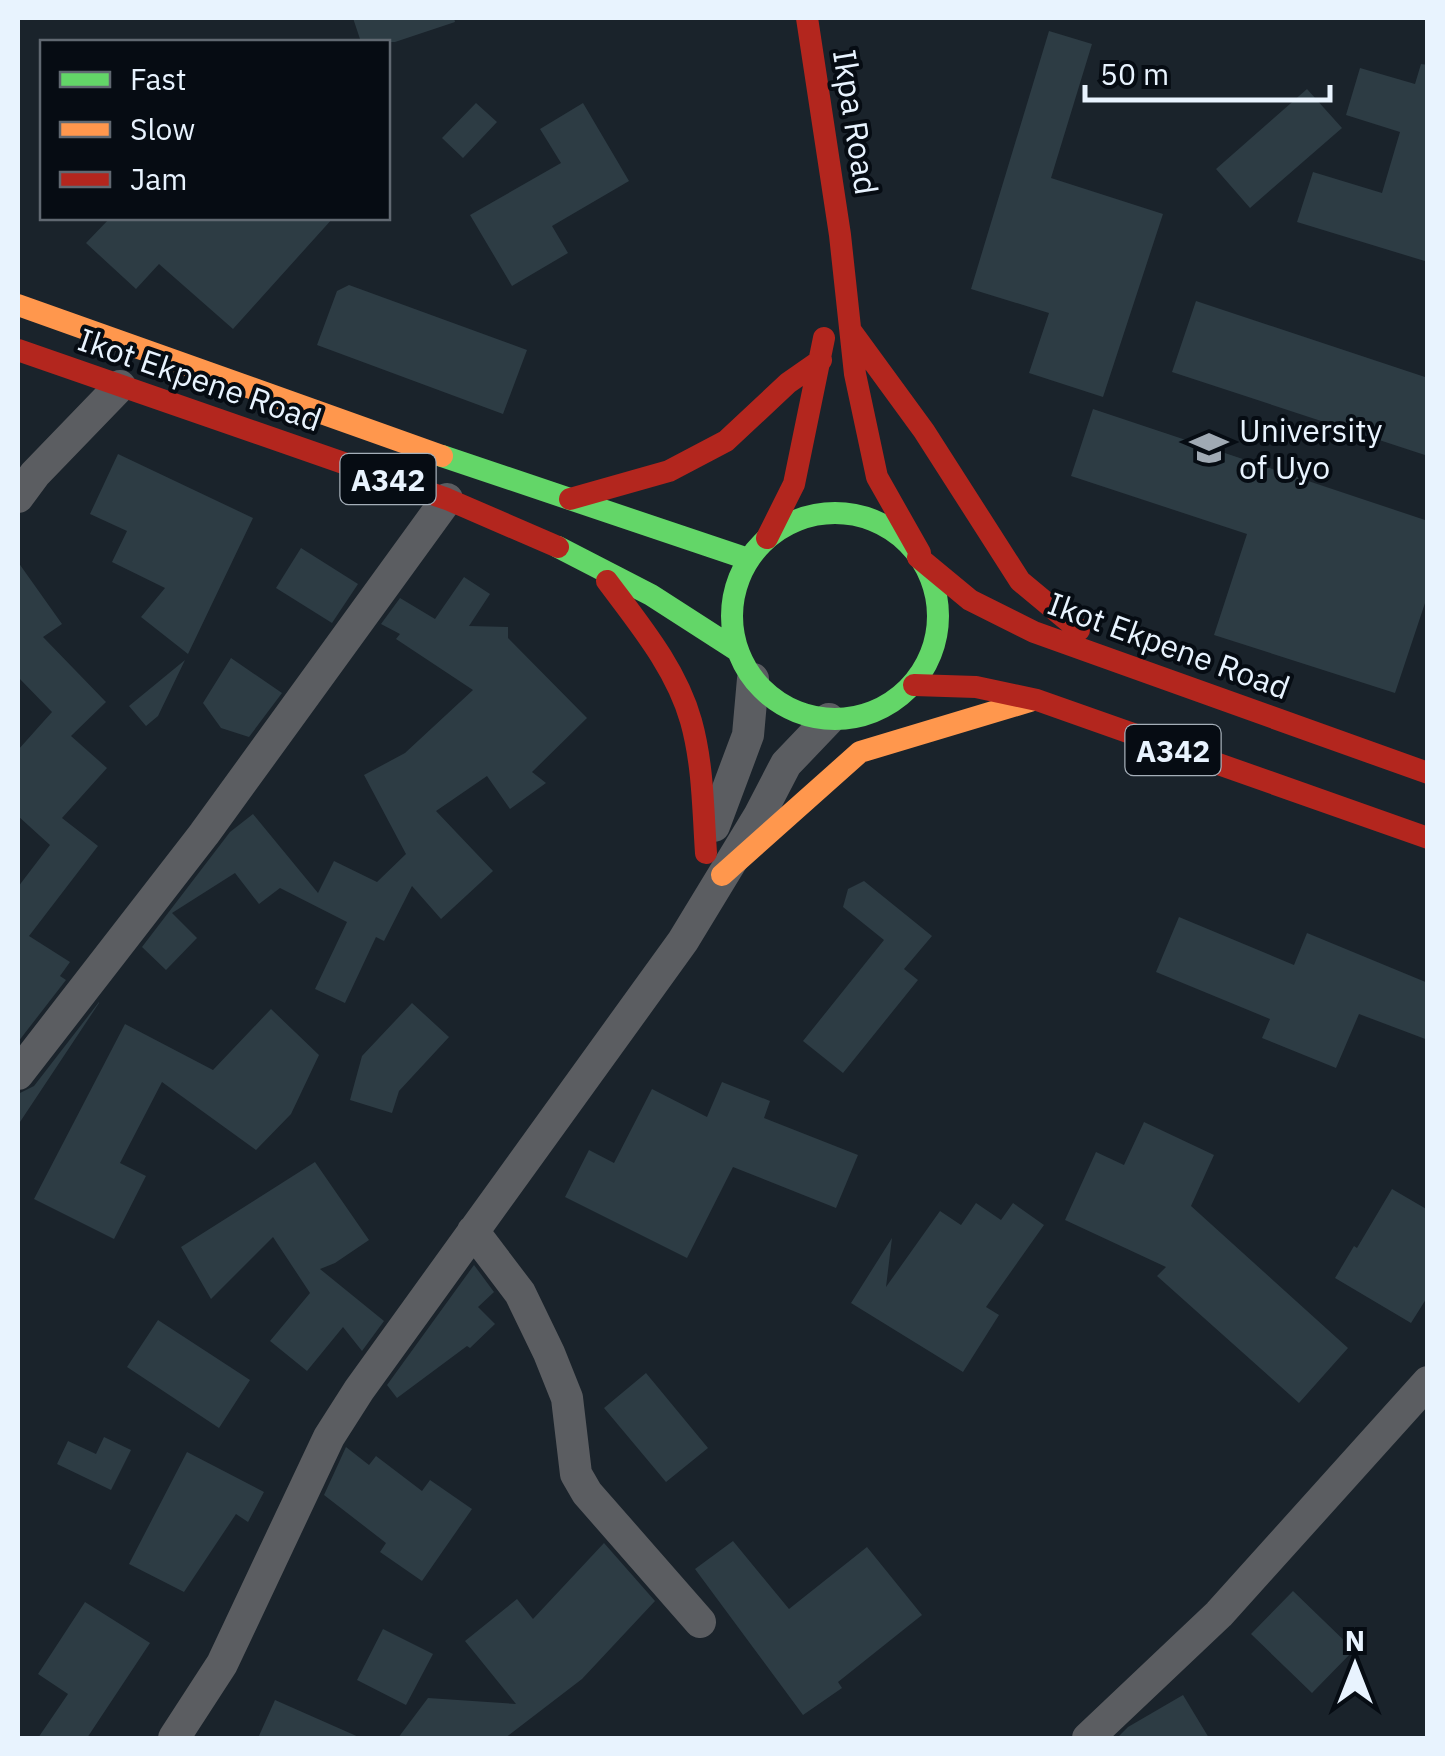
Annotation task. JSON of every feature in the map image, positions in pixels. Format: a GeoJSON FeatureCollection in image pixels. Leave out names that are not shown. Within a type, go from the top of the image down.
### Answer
{"type":"FeatureCollection","features":[{"type":"Feature","properties":{"kind":"main road","name":"Ikpa Road"},"geometry":{"type":"LineString","coordinates":[[807,18],[840,236],[855,374],[878,477],[913,550]]}},
{"type":"Feature","properties":{"kind":"main road"},"geometry":{"type":"LineString","coordinates":[[766,538],[794,484],[821,360],[840,236]]}},
{"type":"Feature","properties":{"kind":"main road","name":"Ikot Ekpene Road"},"geometry":{"type":"LineString","coordinates":[[18,305],[748,559]]}},
{"type":"Feature","properties":{"kind":"main road"},"geometry":{"type":"LineString","coordinates":[[851,332],[924,431],[1020,581],[1116,661]]}},
{"type":"Feature","properties":{"kind":"main road","name":"Ikot Ekpene Road"},"geometry":{"type":"LineString","coordinates":[[18,350],[448,500],[597,566],[651,596],[746,665]]}},
{"type":"Feature","properties":{"kind":"main road"},"geometry":{"type":"LineString","coordinates":[[570,500],[669,471],[726,441],[788,383],[821,360]]}},
{"type":"Feature","properties":{"kind":"main road","name":"A342"},"geometry":{"type":"LineString","coordinates":[[829,719],[778,701],[746,665],[732,620],[735,588],[748,559],[766,538],[790,522],[818,513],[846,512],[874,519],[899,532],[913,550],[940,606],[939,634],[930,661],[914,685]]}},
{"type":"Feature","properties":{"kind":"main road","name":"Ikot Ekpene Road"},"geometry":{"type":"LineString","coordinates":[[913,550],[970,600],[1034,632],[1428,773]]}},
{"type":"Feature","properties":{"kind":"main road"},"geometry":{"type":"LineString","coordinates":[[597,566],[657,651],[691,719],[714,864],[860,752],[1037,700]]}},
{"type":"Feature","properties":{"kind":"main road","name":"A342"},"geometry":{"type":"LineString","coordinates":[[914,685],[967,684],[1037,700],[1428,838]]}},
{"type":"Feature","properties":{"kind":"main road"},"geometry":{"type":"LineString","coordinates":[[829,719],[860,716],[889,704],[914,685]]}},
{"type":"Feature","properties":{"kind":"street"},"geometry":{"type":"LineString","coordinates":[[18,496],[120,386]]}},
{"type":"Feature","properties":{"kind":"street"},"geometry":{"type":"LineString","coordinates":[[18,1074],[204,834],[448,500]]}},
{"type":"Feature","properties":{"kind":"street"},"geometry":{"type":"LineString","coordinates":[[174,1738],[222,1664],[329,1437],[359,1390],[683,941],[714,864],[748,735],[746,665]]}},
{"type":"Feature","properties":{"kind":"street"},"geometry":{"type":"LineString","coordinates":[[714,864],[786,764],[829,719]]}},
{"type":"Feature","properties":{"kind":"street"},"geometry":{"type":"LineString","coordinates":[[474,1231],[520,1292],[555,1368],[567,1398],[576,1474],[587,1492],[700,1622]]}},
{"type":"Feature","properties":{"kind":"street"},"geometry":{"type":"LineString","coordinates":[[1088,1738],[1219,1614],[1428,1382]]}},
{"type":"Feature","properties":{"kind":"building"},"geometry":{"type":"Polygon","coordinates":[[[353,18],[454,18],[455,22],[395,42],[360,40],[353,18]]]}},
{"type":"Feature","properties":{"kind":"building"},"geometry":{"type":"Polygon","coordinates":[[[1049,31],[1092,44],[1051,178],[1163,214],[1103,397],[1029,373],[1049,313],[971,289],[1049,31]]]}},
{"type":"Feature","properties":{"kind":"building"},"geometry":{"type":"Polygon","coordinates":[[[1421,64],[1428,65],[1428,262],[1297,222],[1313,172],[1382,193],[1400,132],[1346,115],[1360,68],[1415,84],[1421,64]]]}},
{"type":"Feature","properties":{"kind":"building"},"geometry":{"type":"Polygon","coordinates":[[[1307,89],[1342,128],[1250,208],[1216,169],[1307,89]]]}},
{"type":"Feature","properties":{"kind":"building"},"geometry":{"type":"Polygon","coordinates":[[[476,103],[497,122],[463,158],[442,138],[476,103]]]}},
{"type":"Feature","properties":{"kind":"building"},"geometry":{"type":"Polygon","coordinates":[[[583,103],[629,181],[552,226],[568,253],[512,286],[470,215],[561,163],[540,129],[583,103]]]}},
{"type":"Feature","properties":{"kind":"building"},"geometry":{"type":"Polygon","coordinates":[[[108,220],[331,220],[233,329],[159,264],[136,289],[86,243],[108,220]]]}},
{"type":"Feature","properties":{"kind":"building"},"geometry":{"type":"Polygon","coordinates":[[[349,285],[527,350],[503,414],[317,345],[337,291],[349,285]]]}},
{"type":"Feature","properties":{"kind":"building"},"geometry":{"type":"Polygon","coordinates":[[[1196,301],[1428,378],[1428,456],[1172,372],[1196,301]]]}},
{"type":"Feature","properties":{"kind":"building"},"geometry":{"type":"Polygon","coordinates":[[[1093,409],[1428,521],[1428,594],[1395,693],[1214,635],[1247,534],[1071,476],[1093,409]]]}},
{"type":"Feature","properties":{"kind":"building"},"geometry":{"type":"Polygon","coordinates":[[[118,454],[253,518],[188,654],[141,617],[165,588],[112,562],[127,531],[90,514],[118,454]]]}},
{"type":"Feature","properties":{"kind":"building"},"geometry":{"type":"Polygon","coordinates":[[[301,548],[358,584],[332,623],[276,588],[301,548]]]}},
{"type":"Feature","properties":{"kind":"building"},"geometry":{"type":"Polygon","coordinates":[[[18,562],[62,624],[43,637],[106,702],[71,736],[107,768],[62,818],[98,846],[29,936],[70,962],[60,976],[66,980],[18,1042],[18,887],[50,845],[18,816],[18,750],[52,712],[18,677],[18,562]]]}},
{"type":"Feature","properties":{"kind":"building"},"geometry":{"type":"Polygon","coordinates":[[[464,577],[490,594],[469,626],[508,627],[508,638],[587,718],[532,772],[546,783],[510,809],[487,776],[436,811],[493,871],[441,919],[412,886],[384,941],[376,937],[345,1003],[315,989],[347,922],[280,888],[259,904],[235,873],[172,913],[197,938],[166,970],[142,947],[230,832],[253,814],[318,893],[334,861],[377,882],[406,854],[364,775],[405,753],[473,690],[396,639],[400,634],[381,624],[400,598],[435,619],[464,577]]]}},
{"type":"Feature","properties":{"kind":"building"},"geometry":{"type":"Polygon","coordinates":[[[231,658],[282,693],[249,737],[221,728],[203,703],[231,658]]]}},
{"type":"Feature","properties":{"kind":"building"},"geometry":{"type":"Polygon","coordinates":[[[185,660],[158,716],[146,726],[129,706],[185,660]]]}},
{"type":"Feature","properties":{"kind":"building"},"geometry":{"type":"Polygon","coordinates":[[[864,881],[932,936],[904,969],[918,980],[843,1073],[803,1041],[884,940],[843,907],[848,889],[864,881]]]}},
{"type":"Feature","properties":{"kind":"building"},"geometry":{"type":"Polygon","coordinates":[[[1179,917],[1294,965],[1307,933],[1428,983],[1428,1040],[1359,1014],[1336,1068],[1262,1038],[1270,1019],[1156,972],[1179,917]]]}},
{"type":"Feature","properties":{"kind":"building"},"geometry":{"type":"Polygon","coordinates":[[[99,1002],[18,1125],[18,1094],[34,1086],[99,1002]]]}},
{"type":"Feature","properties":{"kind":"building"},"geometry":{"type":"Polygon","coordinates":[[[412,1003],[449,1037],[399,1091],[392,1113],[350,1100],[362,1056],[412,1003]]]}},
{"type":"Feature","properties":{"kind":"building"},"geometry":{"type":"Polygon","coordinates":[[[271,1009],[319,1055],[291,1114],[256,1150],[162,1082],[120,1163],[146,1176],[114,1239],[34,1199],[125,1024],[213,1070],[271,1009]]]}},
{"type":"Feature","properties":{"kind":"building"},"geometry":{"type":"Polygon","coordinates":[[[722,1082],[770,1101],[764,1118],[858,1155],[836,1208],[733,1167],[687,1258],[565,1197],[589,1150],[614,1163],[652,1089],[707,1117],[722,1082]]]}},
{"type":"Feature","properties":{"kind":"building"},"geometry":{"type":"Polygon","coordinates":[[[1144,1122],[1214,1155],[1191,1206],[1348,1348],[1299,1403],[1157,1276],[1166,1267],[1065,1220],[1096,1152],[1124,1165],[1144,1122]]]}},
{"type":"Feature","properties":{"kind":"building"},"geometry":{"type":"Polygon","coordinates":[[[315,1162],[369,1240],[320,1269],[384,1321],[362,1351],[343,1327],[307,1371],[270,1341],[310,1293],[273,1237],[211,1299],[181,1247],[315,1162]]]}},
{"type":"Feature","properties":{"kind":"building"},"geometry":{"type":"Polygon","coordinates":[[[1392,1189],[1428,1210],[1428,1296],[1411,1323],[1335,1278],[1392,1189]]]}},
{"type":"Feature","properties":{"kind":"building"},"geometry":{"type":"Polygon","coordinates":[[[976,1203],[1001,1220],[1013,1203],[1044,1225],[986,1307],[999,1315],[963,1372],[851,1303],[892,1238],[886,1287],[940,1211],[961,1225],[976,1203]]]}},
{"type":"Feature","properties":{"kind":"building"},"geometry":{"type":"Polygon","coordinates":[[[474,1265],[494,1292],[478,1307],[495,1324],[470,1348],[467,1346],[397,1398],[387,1385],[474,1265]]]}},
{"type":"Feature","properties":{"kind":"building"},"geometry":{"type":"Polygon","coordinates":[[[158,1320],[250,1380],[219,1428],[127,1367],[158,1320]]]}},
{"type":"Feature","properties":{"kind":"building"},"geometry":{"type":"Polygon","coordinates":[[[646,1373],[708,1448],[666,1482],[604,1408],[646,1373]]]}},
{"type":"Feature","properties":{"kind":"building"},"geometry":{"type":"Polygon","coordinates":[[[104,1437],[131,1450],[111,1490],[57,1464],[68,1441],[96,1454],[104,1437]]]}},
{"type":"Feature","properties":{"kind":"building"},"geometry":{"type":"Polygon","coordinates":[[[346,1447],[369,1465],[376,1456],[422,1491],[430,1480],[472,1509],[422,1581],[380,1552],[386,1543],[324,1495],[346,1447]]]}},
{"type":"Feature","properties":{"kind":"building"},"geometry":{"type":"Polygon","coordinates":[[[187,1452],[264,1492],[248,1522],[236,1514],[184,1592],[129,1564],[187,1452]]]}},
{"type":"Feature","properties":{"kind":"building"},"geometry":{"type":"Polygon","coordinates":[[[733,1541],[789,1609],[867,1547],[922,1615],[838,1682],[842,1688],[803,1715],[695,1569],[733,1541]]]}},
{"type":"Feature","properties":{"kind":"building"},"geometry":{"type":"Polygon","coordinates":[[[604,1543],[655,1601],[582,1679],[505,1738],[398,1738],[428,1698],[516,1704],[465,1641],[517,1599],[533,1619],[604,1543]]]}},
{"type":"Feature","properties":{"kind":"building"},"geometry":{"type":"Polygon","coordinates":[[[1293,1591],[1354,1650],[1312,1693],[1251,1634],[1293,1591]]]}},
{"type":"Feature","properties":{"kind":"building"},"geometry":{"type":"Polygon","coordinates":[[[85,1602],[150,1643],[87,1738],[38,1738],[68,1694],[38,1674],[85,1602]]]}},
{"type":"Feature","properties":{"kind":"building"},"geometry":{"type":"Polygon","coordinates":[[[383,1629],[433,1654],[406,1705],[357,1680],[383,1629]]]}},
{"type":"Feature","properties":{"kind":"building"},"geometry":{"type":"Polygon","coordinates":[[[1183,1695],[1209,1738],[1117,1738],[1128,1727],[1183,1695]]]}},
{"type":"Feature","properties":{"kind":"building"},"geometry":{"type":"Polygon","coordinates":[[[275,1700],[361,1738],[258,1738],[275,1700]]]}},
{"type":"Feature","properties":{"kind":"traffic: fast"},"geometry":{"type":"LineString","coordinates":[[442,456],[748,559]]}},
{"type":"Feature","properties":{"kind":"traffic: fast"},"geometry":{"type":"LineString","coordinates":[[835,513],[874,521],[908,543],[930,577],[938,616],[930,655],[908,689],[874,711],[835,719],[796,711],[762,689],[740,655],[732,616],[740,577],[762,543],[796,521],[835,513]]}},
{"type":"Feature","properties":{"kind":"traffic: fast"},"geometry":{"type":"LineString","coordinates":[[558,547],[651,595],[738,651]]}},
{"type":"Feature","properties":{"kind":"traffic: slow"},"geometry":{"type":"LineString","coordinates":[[18,305],[442,456]]}},
{"type":"Feature","properties":{"kind":"traffic: slow"},"geometry":{"type":"LineString","coordinates":[[722,875],[860,752],[1030,701]]}},
{"type":"Feature","properties":{"kind":"traffic: jam"},"geometry":{"type":"LineString","coordinates":[[807,18],[840,235],[855,374],[877,477],[920,553]]}},
{"type":"Feature","properties":{"kind":"traffic: jam"},"geometry":{"type":"LineString","coordinates":[[851,331],[924,431],[1020,581],[1079,630]]}},
{"type":"Feature","properties":{"kind":"traffic: jam"},"geometry":{"type":"LineString","coordinates":[[767,538],[794,484],[824,338]]}},
{"type":"Feature","properties":{"kind":"traffic: jam"},"geometry":{"type":"LineString","coordinates":[[18,350],[447,499],[558,547]]}},
{"type":"Feature","properties":{"kind":"traffic: jam"},"geometry":{"type":"LineString","coordinates":[[570,499],[669,471],[726,441],[788,383],[821,360]]}},
{"type":"Feature","properties":{"kind":"traffic: jam"},"geometry":{"type":"LineString","coordinates":[[918,557],[970,600],[1034,632],[1428,773]]}},
{"type":"Feature","properties":{"kind":"traffic: jam"},"geometry":{"type":"LineString","coordinates":[[607,581],[655,647],[676,683],[691,721],[702,787],[706,853]]}},
{"type":"Feature","properties":{"kind":"traffic: jam"},"geometry":{"type":"LineString","coordinates":[[914,685],[976,687],[1037,700],[1428,838]]}},
{"type":"Feature","properties":{"kind":"place","name":"University of Uyo"},"geometry":{"type":"Point","coordinates":[1209,448]}}]}
